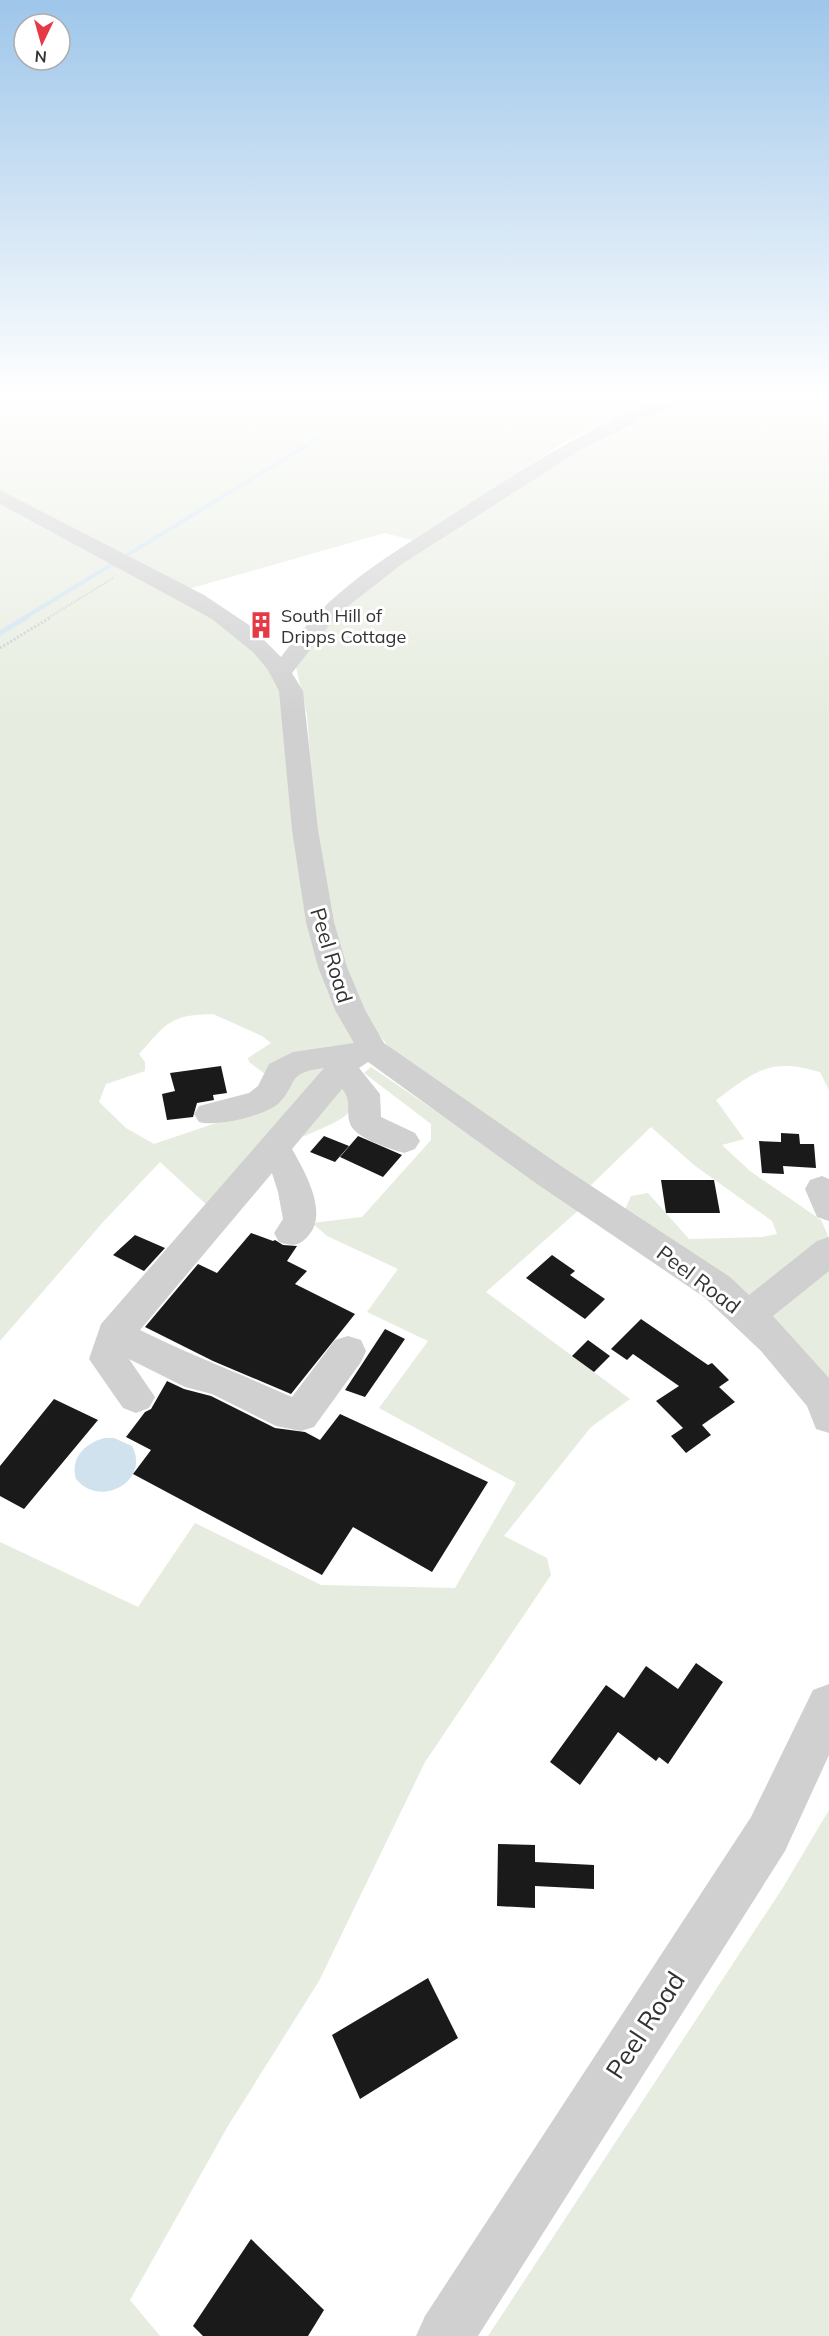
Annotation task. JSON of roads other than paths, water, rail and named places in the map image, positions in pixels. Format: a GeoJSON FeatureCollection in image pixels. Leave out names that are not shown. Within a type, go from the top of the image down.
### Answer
{"type":"FeatureCollection","features":[{"type":"Feature","properties":{"kind":"street","name":"Peel Road"},"geometry":{"type":"LineString","coordinates":[[11,501],[218,613],[250,639],[282,671],[291,691],[310,877],[337,981],[354,1023],[356,1057],[549,1175],[717,1287],[774,1340],[824,1399],[829,1417]]}},
{"type":"Feature","properties":{"kind":"street"},"geometry":{"type":"LineString","coordinates":[[282,671],[309,633],[340,601],[388,565],[486,501]]}},
{"type":"Feature","properties":{"kind":"street"},"geometry":{"type":"LineString","coordinates":[[210,1114],[259,1102],[270,1093],[280,1072],[304,1060],[356,1057]]}},
{"type":"Feature","properties":{"kind":"street"},"geometry":{"type":"LineString","coordinates":[[356,1057],[364,1094],[365,1123],[404,1141]]}},
{"type":"Feature","properties":{"kind":"street"},"geometry":{"type":"LineString","coordinates":[[136,1397],[107,1359],[114,1335],[274,1147],[356,1057]]}},
{"type":"Feature","properties":{"kind":"street"},"geometry":{"type":"LineString","coordinates":[[274,1147],[289,1171],[298,1199],[300,1223],[291,1233]]}},
{"type":"Feature","properties":{"kind":"street"},"geometry":{"type":"LineString","coordinates":[[748,1316],[829,1251]]}},
{"type":"Feature","properties":{"kind":"street"},"geometry":{"type":"LineString","coordinates":[[114,1335],[198,1376],[218,1380],[289,1414],[301,1415],[348,1351]]}},
{"type":"Feature","properties":{"kind":"street","name":"Peel Road"},"geometry":{"type":"LineString","coordinates":[[445,2336],[768,1834],[829,1706]]}},
{"type":"Feature","properties":{"kind":"water"},"geometry":{"type":"Polygon","coordinates":[[[104,1438],[114,1438],[132,1446],[136,1459],[135,1470],[129,1480],[120,1487],[109,1491],[98,1491],[86,1488],[76,1479],[75,1465],[77,1458],[85,1448],[104,1438]]]}},
{"type":"Feature","properties":{"kind":"waterway"},"geometry":{"type":"LineString","coordinates":[[24,618],[216,501]]}},
{"type":"Feature","properties":{"kind":"waterway"},"geometry":{"type":"LineString","coordinates":[[0,633],[27,617]]}},
{"type":"Feature","properties":{"kind":"place","name":"South Hill of Dripps Cottage"},"geometry":{"type":"Point","coordinates":[261,625]}}]}
